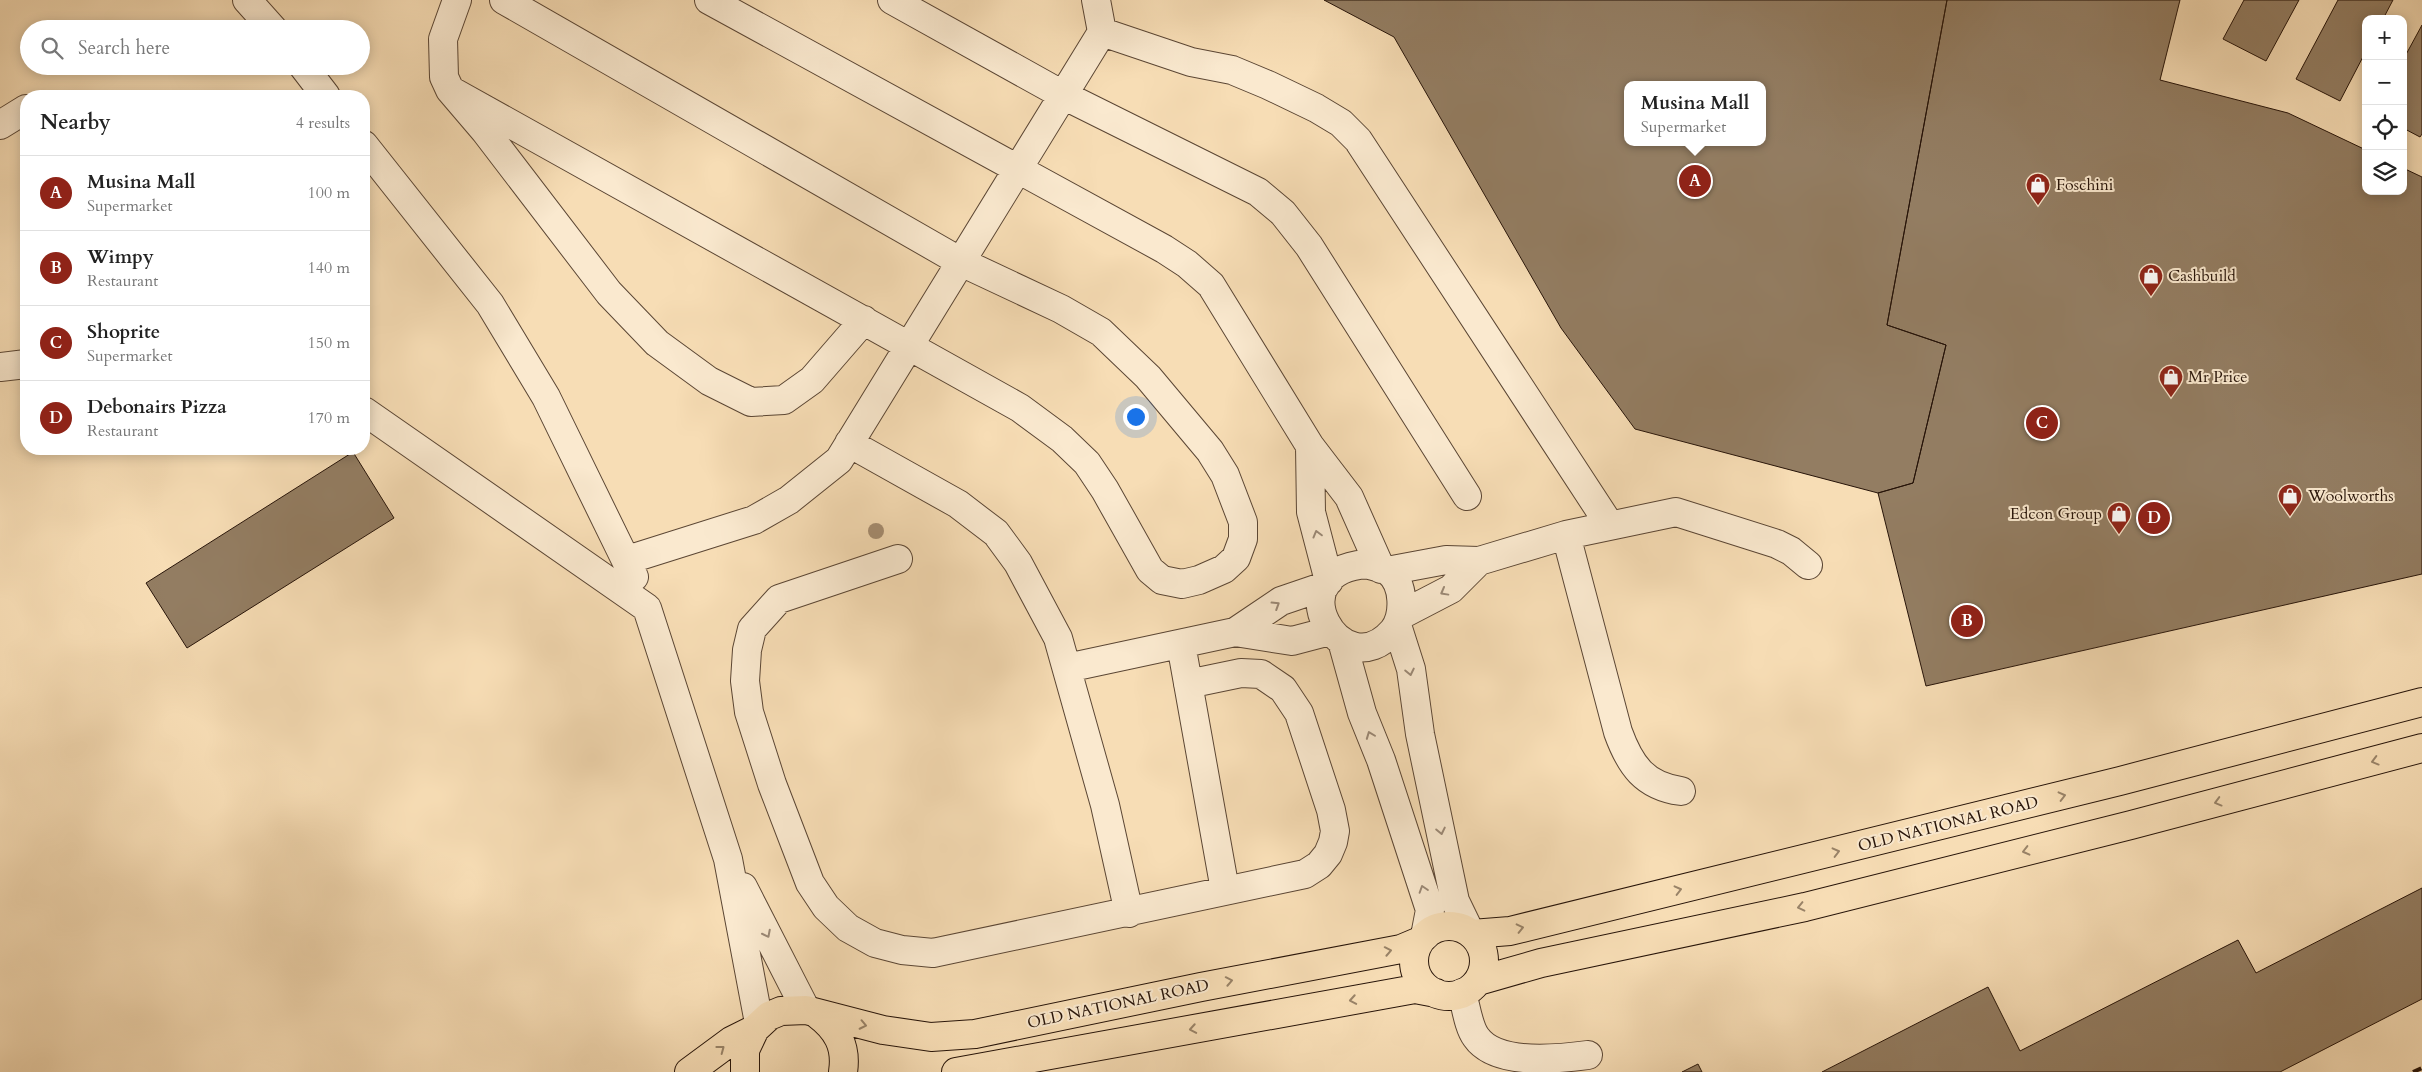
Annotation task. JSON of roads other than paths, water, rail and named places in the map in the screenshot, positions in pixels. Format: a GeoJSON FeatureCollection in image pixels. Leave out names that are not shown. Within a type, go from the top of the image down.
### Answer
{"type":"FeatureCollection","features":[{"type":"Feature","properties":{"kind":"main road","name":"OLD NATIONAL ROAD"},"geometry":{"type":"LineString","coordinates":[[689,1072],[731,1041],[781,1011],[811,1012],[883,1030],[931,1036],[975,1034],[1201,986],[1401,949],[1423,939],[1443,926],[1457,926],[1471,933],[1510,931],[2120,781],[2422,702]]}},
{"type":"Feature","properties":{"kind":"main road"},"geometry":{"type":"LineString","coordinates":[[1423,939],[1415,954],[1415,967],[1420,980],[1430,990],[1459,989],[1541,963],[1805,906],[2131,825],[2422,748]]}},
{"type":"Feature","properties":{"kind":"main road"},"geometry":{"type":"LineString","coordinates":[[956,1072],[1415,990],[1459,989],[1484,968],[1484,955],[1471,933]]}},
{"type":"Feature","properties":{"kind":"main road"},"geometry":{"type":"LineString","coordinates":[[811,1012],[831,1025],[841,1040],[845,1059],[843,1072]]}},
{"type":"Feature","properties":{"kind":"main road"},"geometry":{"type":"LineString","coordinates":[[745,1072],[745,1050],[757,1026]]}},
{"type":"Feature","properties":{"kind":"street"},"geometry":{"type":"LineString","coordinates":[[247,0],[265,20]]}},
{"type":"Feature","properties":{"kind":"street"},"geometry":{"type":"LineString","coordinates":[[458,0],[443,38],[444,77],[450,90],[485,131],[609,293],[657,343],[709,380],[751,402],[784,400],[812,380],[864,320]]}},
{"type":"Feature","properties":{"kind":"street"},"geometry":{"type":"LineString","coordinates":[[450,90],[1020,408],[1062,439],[1087,463],[1105,490],[1141,558],[1150,570],[1162,580],[1182,584],[1199,580],[1224,569],[1236,558],[1243,539],[1243,522],[1225,475],[1197,435],[1134,361],[1101,332],[1061,309],[961,262],[504,0]]}},
{"type":"Feature","properties":{"kind":"street"},"geometry":{"type":"LineString","coordinates":[[708,0],[1164,249],[1187,264],[1210,285],[1310,446],[1349,497],[1384,570],[1401,594],[1399,620],[1410,669],[1420,734],[1455,901],[1471,933]]}},
{"type":"Feature","properties":{"kind":"street"},"geometry":{"type":"LineString","coordinates":[[892,0],[1063,94],[1258,192],[1283,213],[1309,246],[1467,496]]}},
{"type":"Feature","properties":{"kind":"street"},"geometry":{"type":"LineString","coordinates":[[627,560],[754,520],[789,500],[839,460],[1102,32],[1096,0]]}},
{"type":"Feature","properties":{"kind":"street"},"geometry":{"type":"LineString","coordinates":[[1102,32],[1191,62],[1232,70],[1316,108],[1341,122],[1358,140],[1609,524]]}},
{"type":"Feature","properties":{"kind":"street"},"geometry":{"type":"LineString","coordinates":[[310,75],[321,90]]}},
{"type":"Feature","properties":{"kind":"street"},"geometry":{"type":"LineString","coordinates":[[0,126],[20,113]]}},
{"type":"Feature","properties":{"kind":"street"},"geometry":{"type":"LineString","coordinates":[[370,153],[490,304],[546,397],[627,560],[647,608],[728,859],[757,1026]]}},
{"type":"Feature","properties":{"kind":"street"},"geometry":{"type":"LineString","coordinates":[[0,367],[20,365]]}},
{"type":"Feature","properties":{"kind":"street"},"geometry":{"type":"LineString","coordinates":[[370,415],[647,608]]}},
{"type":"Feature","properties":{"kind":"street"},"geometry":{"type":"LineString","coordinates":[[849,443],[958,504],[996,533],[1018,563],[1058,638],[1105,805],[1129,913]]}},
{"type":"Feature","properties":{"kind":"street"},"geometry":{"type":"LineString","coordinates":[[1310,446],[1311,512],[1327,584]]}},
{"type":"Feature","properties":{"kind":"street"},"geometry":{"type":"LineString","coordinates":[[1423,939],[1430,910],[1381,760],[1362,713],[1336,636],[1322,617],[1320,601],[1327,584],[1335,573],[1350,566],[1366,564],[1384,570],[1446,560],[1479,560],[1609,524],[1676,512],[1777,544],[1791,551],[1808,565]]}},
{"type":"Feature","properties":{"kind":"street"},"geometry":{"type":"LineString","coordinates":[[1566,535],[1618,732],[1629,761],[1652,783],[1665,789],[1680,791]]}},
{"type":"Feature","properties":{"kind":"street"},"geometry":{"type":"LineString","coordinates":[[898,559],[779,599],[752,629],[747,650],[745,681],[749,712],[772,784],[810,883],[826,907],[848,928],[875,943],[910,951],[933,953],[1129,913],[1311,871],[1319,865],[1328,854],[1333,842],[1335,831],[1331,810],[1299,713],[1283,689],[1261,674],[1241,673],[1188,684]]}},
{"type":"Feature","properties":{"kind":"street"},"geometry":{"type":"LineString","coordinates":[[1235,632],[1292,641],[1336,636],[1357,646],[1373,645],[1387,638],[1399,620],[1451,588],[1479,560]]}},
{"type":"Feature","properties":{"kind":"street"},"geometry":{"type":"LineString","coordinates":[[1067,668],[1235,632],[1281,601],[1327,584]]}},
{"type":"Feature","properties":{"kind":"street"},"geometry":{"type":"LineString","coordinates":[[1181,644],[1225,890]]}},
{"type":"Feature","properties":{"kind":"street"},"geometry":{"type":"LineString","coordinates":[[728,859],[811,1012]]}},
{"type":"Feature","properties":{"kind":"street"},"geometry":{"type":"LineString","coordinates":[[1459,989],[1475,1035],[1488,1050],[1508,1056],[1555,1059],[1588,1055]]}},
{"type":"Feature","properties":{"kind":"railway"},"geometry":{"type":"LineString","coordinates":[[2413,1072],[2422,1068]]}},
{"type":"Feature","properties":{"kind":"place","name":"Musina Mall"},"geometry":{"type":"Point","coordinates":[1695,181]}},
{"type":"Feature","properties":{"kind":"place","name":"Foschini"},"geometry":{"type":"Point","coordinates":[2038,206]}},
{"type":"Feature","properties":{"kind":"place","name":"Cashbuild"},"geometry":{"type":"Point","coordinates":[2151,297]}},
{"type":"Feature","properties":{"kind":"place","name":"Mr Price"},"geometry":{"type":"Point","coordinates":[2171,398]}},
{"type":"Feature","properties":{"kind":"place","name":"Shoprite"},"geometry":{"type":"Point","coordinates":[2042,423]}},
{"type":"Feature","properties":{"kind":"place","name":"Woolworths"},"geometry":{"type":"Point","coordinates":[2290,517]}},
{"type":"Feature","properties":{"kind":"place","name":"Debonairs Pizza"},"geometry":{"type":"Point","coordinates":[2154,518]}},
{"type":"Feature","properties":{"kind":"place","name":"Edcon Group"},"geometry":{"type":"Point","coordinates":[2119,535]}},
{"type":"Feature","properties":{"kind":"place","name":"Wimpy"},"geometry":{"type":"Point","coordinates":[1967,621]}}]}
